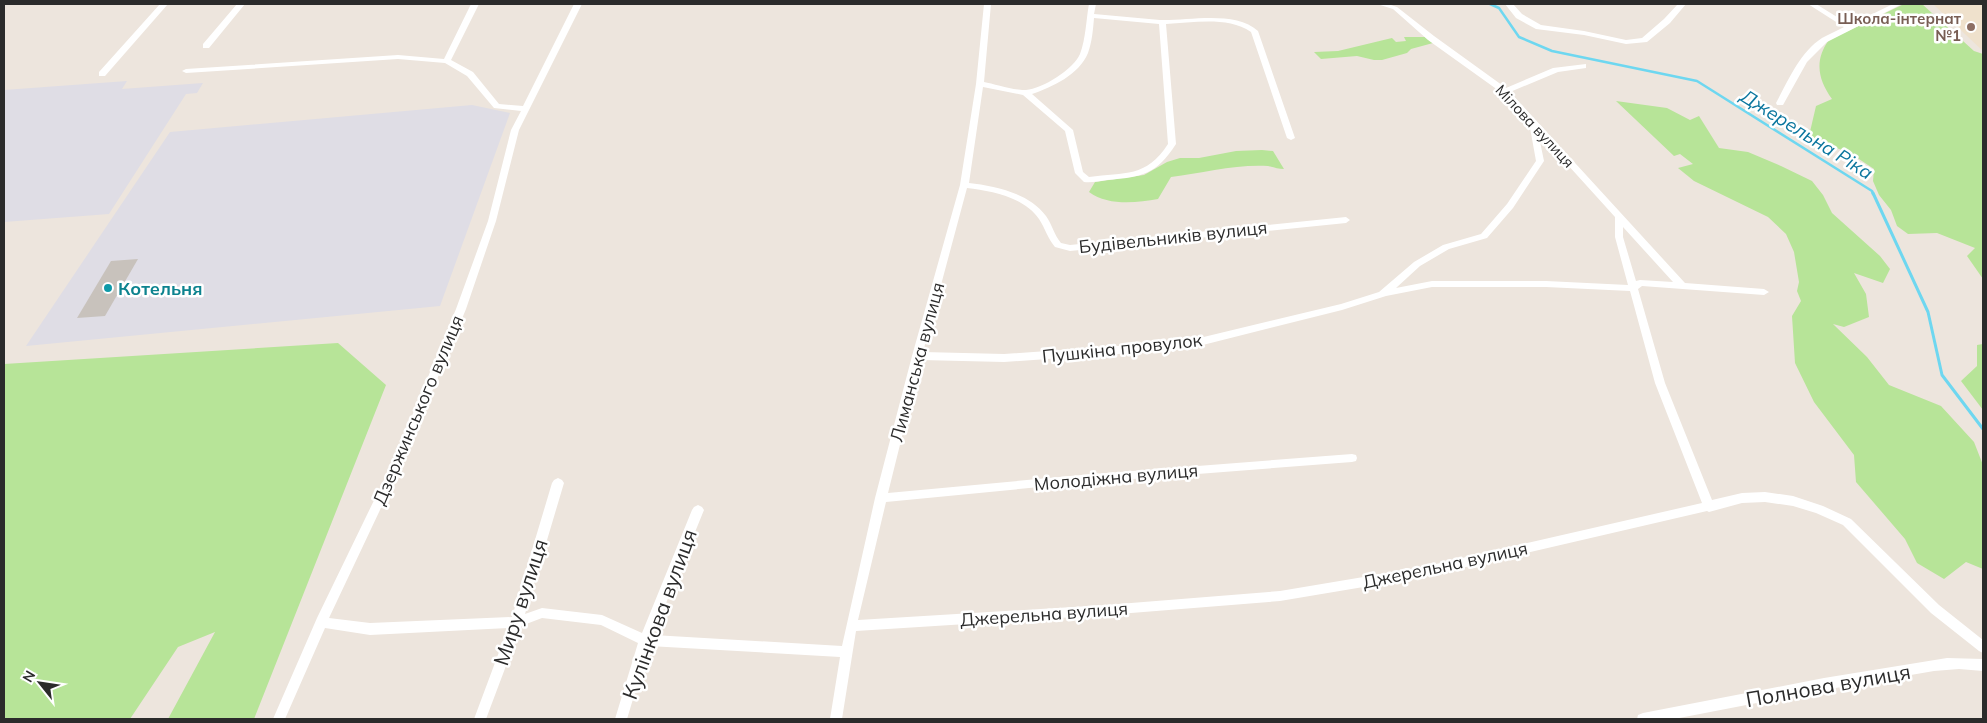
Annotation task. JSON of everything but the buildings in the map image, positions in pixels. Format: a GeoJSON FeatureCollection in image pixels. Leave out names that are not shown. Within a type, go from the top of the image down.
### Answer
{"type":"FeatureCollection","features":[{"type":"Feature","properties":{"kind":"street"},"geometry":{"type":"LineString","coordinates":[[102,74],[164,4]]}},
{"type":"Feature","properties":{"kind":"street"},"geometry":{"type":"LineString","coordinates":[[206,46],[241,4]]}},
{"type":"Feature","properties":{"kind":"street"},"geometry":{"type":"LineString","coordinates":[[447,61],[475,4]]}},
{"type":"Feature","properties":{"kind":"street","name":"Дзержинського вулиця"},"geometry":{"type":"LineString","coordinates":[[279,719],[321,622],[400,457],[446,343],[462,309],[492,221],[515,130],[532,92],[578,4]]}},
{"type":"Feature","properties":{"kind":"street","name":"Лиманська вулиця"},"geometry":{"type":"LineString","coordinates":[[836,719],[851,626],[881,498],[917,356],[964,185],[980,84],[987,4]]}},
{"type":"Feature","properties":{"kind":"street"},"geometry":{"type":"LineString","coordinates":[[980,84],[1026,93],[1042,89],[1058,80],[1082,58],[1092,4]]}},
{"type":"Feature","properties":{"kind":"street"},"geometry":{"type":"LineString","coordinates":[[1381,4],[1395,6]]}},
{"type":"Feature","properties":{"kind":"street"},"geometry":{"type":"LineString","coordinates":[[1509,4],[1524,19],[1539,27],[1584,33],[1626,42],[1644,40],[1667,21],[1682,4]]}},
{"type":"Feature","properties":{"kind":"street"},"geometry":{"type":"LineString","coordinates":[[1811,4],[1850,28]]}},
{"type":"Feature","properties":{"kind":"street"},"geometry":{"type":"LineString","coordinates":[[1780,103],[1800,65],[1814,48],[1824,40],[1898,4]]}},
{"type":"Feature","properties":{"kind":"street","name":"Мілова вулиця"},"geometry":{"type":"LineString","coordinates":[[1395,6],[1431,38],[1505,91],[1532,123],[1682,286]]}},
{"type":"Feature","properties":{"kind":"street"},"geometry":{"type":"LineString","coordinates":[[1091,16],[1162,22],[1234,22],[1249,26],[1254,31],[1291,138]]}},
{"type":"Feature","properties":{"kind":"street"},"geometry":{"type":"LineString","coordinates":[[1026,93],[1069,130],[1079,173],[1087,180],[1131,176],[1151,168],[1165,157],[1172,144],[1162,22]]}},
{"type":"Feature","properties":{"kind":"street"},"geometry":{"type":"LineString","coordinates":[[186,71],[398,57],[447,61],[470,74],[497,106],[524,109]]}},
{"type":"Feature","properties":{"kind":"street"},"geometry":{"type":"LineString","coordinates":[[1505,91],[1556,70],[1583,66]]}},
{"type":"Feature","properties":{"kind":"street","name":"Пушкіна провулок"},"geometry":{"type":"LineString","coordinates":[[1382,294],[1417,264],[1446,247],[1484,236],[1510,206],[1540,161],[1532,123]]}},
{"type":"Feature","properties":{"kind":"street","name":"Будівельників вулиця"},"geometry":{"type":"LineString","coordinates":[[964,185],[995,190],[1021,200],[1043,218],[1058,245],[1070,248],[1346,220]]}},
{"type":"Feature","properties":{"kind":"street"},"geometry":{"type":"LineString","coordinates":[[1619,217],[1619,237],[1660,383],[1709,507]]}},
{"type":"Feature","properties":{"kind":"street"},"geometry":{"type":"LineString","coordinates":[[1632,288],[1640,283],[1764,292]]}},
{"type":"Feature","properties":{"kind":"street","name":"Пушкіна провулок"},"geometry":{"type":"LineString","coordinates":[[917,356],[1004,358],[1187,344],[1342,308],[1382,294],[1432,284],[1546,284],[1632,288]]}},
{"type":"Feature","properties":{"kind":"street","name":"Молодіжна вулиця"},"geometry":{"type":"LineString","coordinates":[[881,498],[1081,479],[1352,458]]}},
{"type":"Feature","properties":{"kind":"street","name":"Миру вулиця"},"geometry":{"type":"LineString","coordinates":[[480,719],[516,622],[558,484]]}},
{"type":"Feature","properties":{"kind":"street","name":"Джерельна вулиця"},"geometry":{"type":"LineString","coordinates":[[851,626],[1106,610],[1280,596],[1423,572],[1742,498],[1765,497],[1793,501],[1819,509],[1847,522],[1935,608],[1983,647]]}},
{"type":"Feature","properties":{"kind":"street","name":"Кулінкова вулиця"},"geometry":{"type":"LineString","coordinates":[[621,719],[645,640],[698,510]]}},
{"type":"Feature","properties":{"kind":"street"},"geometry":{"type":"LineString","coordinates":[[321,622],[370,629],[516,622],[542,613],[602,620],[645,640],[846,652]]}},
{"type":"Feature","properties":{"kind":"street","name":"Полнова вулиця"},"geometry":{"type":"LineString","coordinates":[[1643,719],[1876,675],[1957,664],[1983,665]]}},
{"type":"Feature","properties":{"kind":"shaded area","name":"Школа-інтернат №1"},"geometry":{"type":"Polygon","coordinates":[[[1933,4],[1983,4],[1983,51],[1933,4]]]}},
{"type":"Feature","properties":{"kind":"shaded area"},"geometry":{"type":"Polygon","coordinates":[[[127,81],[122,89],[203,83],[197,93],[186,94],[109,214],[4,222],[4,90],[127,81]]]}},
{"type":"Feature","properties":{"kind":"shaded area"},"geometry":{"type":"Polygon","coordinates":[[[472,105],[510,113],[440,306],[26,346],[170,132],[472,105]]]}},
{"type":"Feature","properties":{"kind":"green space"},"geometry":{"type":"Polygon","coordinates":[[[1904,4],[1922,4],[1974,51],[1983,54],[1983,279],[1967,256],[1975,248],[1937,233],[1908,234],[1897,226],[1891,210],[1879,195],[1873,181],[1874,169],[1853,155],[1809,136],[1816,106],[1832,99],[1824,85],[1820,70],[1821,55],[1829,40],[1904,4]]]}},
{"type":"Feature","properties":{"kind":"green space"},"geometry":{"type":"Polygon","coordinates":[[[1404,37],[1425,37],[1433,43],[1382,60],[1357,56],[1321,59],[1314,52],[1338,51],[1392,38],[1396,42],[1406,41],[1404,37]]]}},
{"type":"Feature","properties":{"kind":"green space"},"geometry":{"type":"Polygon","coordinates":[[[1616,101],[1667,108],[1690,120],[1699,116],[1719,148],[1748,152],[1812,181],[1823,195],[1832,213],[1880,256],[1890,269],[1883,283],[1854,273],[1866,294],[1869,317],[1844,327],[1833,324],[1867,357],[1889,385],[1941,406],[1974,442],[1983,465],[1983,569],[1966,562],[1944,579],[1917,563],[1905,539],[1856,482],[1854,455],[1814,402],[1795,363],[1792,316],[1801,301],[1797,291],[1799,282],[1794,252],[1786,234],[1768,217],[1694,181],[1678,168],[1693,164],[1680,154],[1674,156],[1616,101]]]}},
{"type":"Feature","properties":{"kind":"green space"},"geometry":{"type":"Polygon","coordinates":[[[1236,151],[1273,151],[1284,169],[1268,166],[1244,166],[1171,177],[1158,199],[1141,202],[1105,200],[1089,192],[1095,182],[1144,175],[1167,162],[1180,158],[1199,158],[1236,151]]]}},
{"type":"Feature","properties":{"kind":"green space"},"geometry":{"type":"Polygon","coordinates":[[[338,343],[386,385],[254,719],[168,719],[215,632],[178,647],[130,719],[4,719],[4,364],[338,343]]]}},
{"type":"Feature","properties":{"kind":"green space"},"geometry":{"type":"Polygon","coordinates":[[[1983,344],[1983,410],[1961,381],[1977,366],[1977,345],[1983,344]]]}},
{"type":"Feature","properties":{"kind":"waterway","name":"Джерельна Ріка"},"geometry":{"type":"LineString","coordinates":[[1490,4],[1499,8],[1519,37],[1552,51],[1697,81],[1872,191],[1873,194]]}},
{"type":"Feature","properties":{"kind":"waterway","name":"Джерельна Ріка"},"geometry":{"type":"LineString","coordinates":[[1873,193],[1928,312],[1942,375],[1983,429]]}},
{"type":"Feature","properties":{"kind":"place","name":"Школа-інтернат №1"},"geometry":{"type":"Point","coordinates":[1971,27]}},
{"type":"Feature","properties":{"kind":"place","name":"Котельня"},"geometry":{"type":"Point","coordinates":[108,288]}}]}
